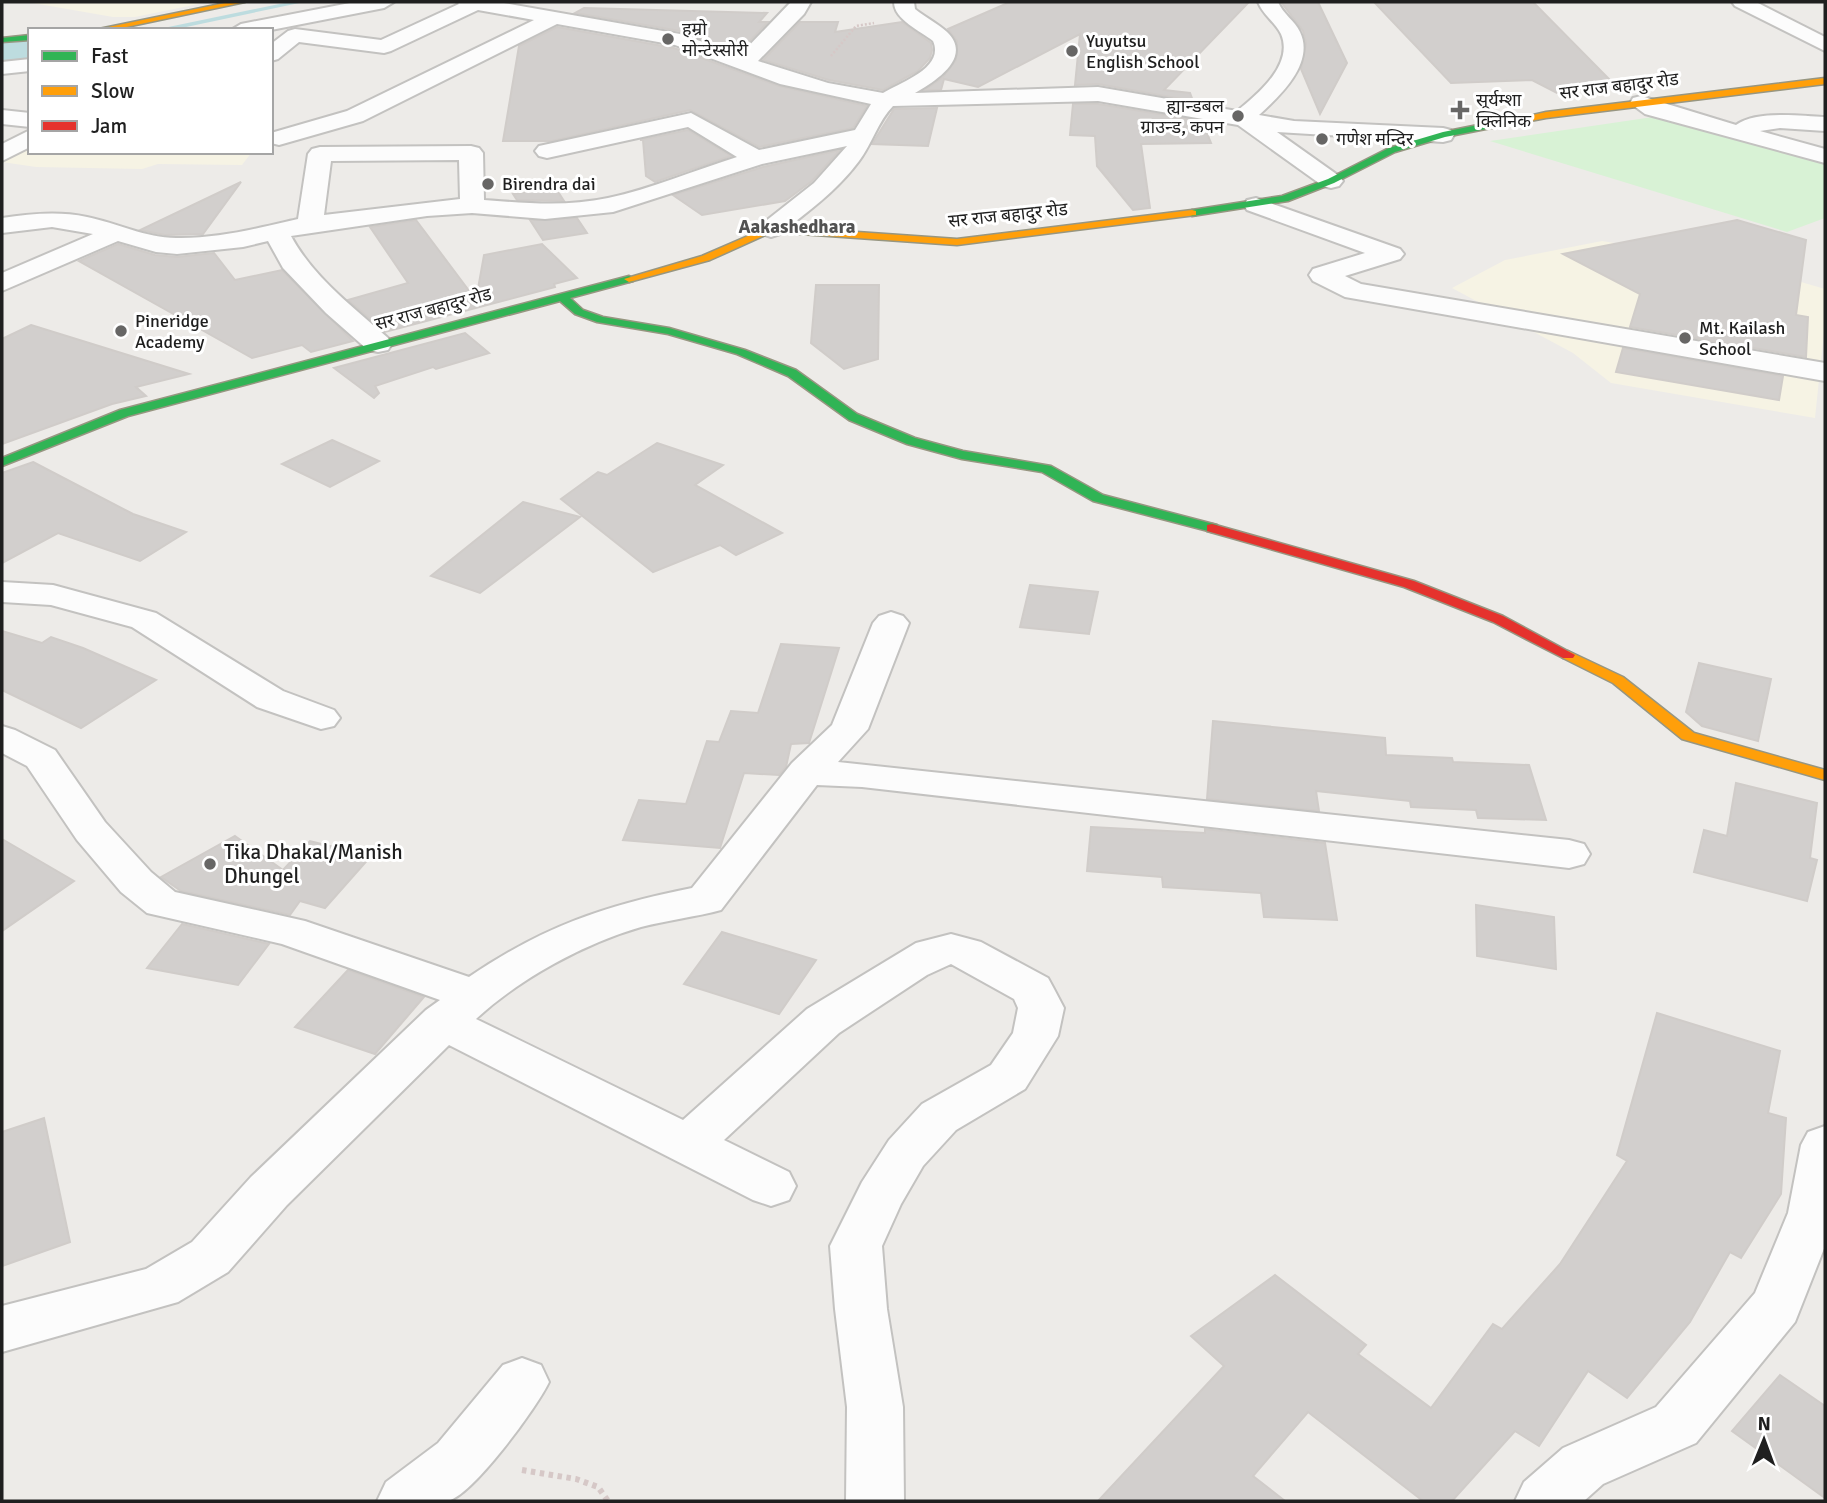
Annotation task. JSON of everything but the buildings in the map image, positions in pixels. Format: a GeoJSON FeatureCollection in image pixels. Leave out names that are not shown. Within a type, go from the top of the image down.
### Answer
{"type":"FeatureCollection","features":[{"type":"Feature","properties":{"kind":"street"},"geometry":{"type":"LineString","coordinates":[[108,28],[241,2]]}},
{"type":"Feature","properties":{"kind":"street"},"geometry":{"type":"LineString","coordinates":[[252,28],[384,2]]}},
{"type":"Feature","properties":{"kind":"street"},"geometry":{"type":"LineString","coordinates":[[745,62],[797,10],[801,2]]}},
{"type":"Feature","properties":{"kind":"street"},"geometry":{"type":"LineString","coordinates":[[1243,118],[1269,95],[1292,60],[1292,34],[1268,2]]}},
{"type":"Feature","properties":{"kind":"street"},"geometry":{"type":"LineString","coordinates":[[1742,2],[1825,46]]}},
{"type":"Feature","properties":{"kind":"street"},"geometry":{"type":"LineString","coordinates":[[273,53],[295,35],[384,47],[471,3],[680,40],[788,79],[887,100],[1098,94],[1294,128],[1443,135]]}},
{"type":"Feature","properties":{"kind":"street"},"geometry":{"type":"LineString","coordinates":[[771,229],[836,174],[864,135],[871,116],[887,100],[927,77],[944,58],[946,45],[942,37],[907,9]]}},
{"type":"Feature","properties":{"kind":"street"},"geometry":{"type":"LineString","coordinates":[[279,138],[355,116],[554,18]]}},
{"type":"Feature","properties":{"kind":"street"},"geometry":{"type":"LineString","coordinates":[[2,40],[28,37]]}},
{"type":"Feature","properties":{"kind":"street"},"geometry":{"type":"LineString","coordinates":[[2,68],[28,65]]}},
{"type":"Feature","properties":{"kind":"street","name":"सर राज बहादुर रोड"},"geometry":{"type":"LineString","coordinates":[[2,462],[124,413],[706,258],[771,229],[957,242],[1256,205],[1283,199],[1331,181],[1392,150],[1443,135],[1546,115],[1823,81]]}},
{"type":"Feature","properties":{"kind":"street"},"geometry":{"type":"LineString","coordinates":[[1641,103],[1654,109],[1825,156]]}},
{"type":"Feature","properties":{"kind":"street"},"geometry":{"type":"LineString","coordinates":[[2,117],[28,120]]}},
{"type":"Feature","properties":{"kind":"street"},"geometry":{"type":"LineString","coordinates":[[1243,118],[1331,181]]}},
{"type":"Feature","properties":{"kind":"street"},"geometry":{"type":"LineString","coordinates":[[547,151],[691,120],[755,158]]}},
{"type":"Feature","properties":{"kind":"street"},"geometry":{"type":"LineString","coordinates":[[1727,130],[1780,121],[1825,124]]}},
{"type":"Feature","properties":{"kind":"street"},"geometry":{"type":"LineString","coordinates":[[2,225],[52,220],[86,224],[156,244],[177,246],[243,239],[310,224],[427,209],[472,206],[545,212],[604,206],[755,158],[864,135]]}},
{"type":"Feature","properties":{"kind":"street"},"geometry":{"type":"LineString","coordinates":[[2,154],[28,138]]}},
{"type":"Feature","properties":{"kind":"street"},"geometry":{"type":"LineString","coordinates":[[310,224],[320,154],[471,153],[472,206]]}},
{"type":"Feature","properties":{"kind":"street"},"geometry":{"type":"LineString","coordinates":[[1256,205],[1391,254],[1322,275],[1354,291],[1825,372]]}},
{"type":"Feature","properties":{"kind":"street"},"geometry":{"type":"LineString","coordinates":[[2,283],[116,233]]}},
{"type":"Feature","properties":{"kind":"street"},"geometry":{"type":"LineString","coordinates":[[276,233],[292,262],[336,307],[378,344]]}},
{"type":"Feature","properties":{"kind":"street"},"geometry":{"type":"LineString","coordinates":[[562,296],[579,312],[601,320],[669,331],[741,352],[792,373],[853,417],[911,441],[962,456],[1046,469],[1097,498],[1409,584],[1498,620],[1618,680],[1688,736],[1825,775]]}},
{"type":"Feature","properties":{"kind":"street"},"geometry":{"type":"LineString","coordinates":[[2,592],[52,595],[144,620],[270,699],[321,718]]}},
{"type":"Feature","properties":{"kind":"street"},"geometry":{"type":"LineString","coordinates":[[2,1329],[160,1287],[209,1257],[269,1191],[457,1009],[524,960],[579,934],[631,915],[706,900],[806,772],[849,729],[891,623]]}},
{"type":"Feature","properties":{"kind":"street"},"geometry":{"type":"LineString","coordinates":[[2,738],[41,758],[91,831],[136,882],[162,903],[290,931],[448,985],[457,1009],[687,1145],[771,1186]]}},
{"type":"Feature","properties":{"kind":"street"},"geometry":{"type":"LineString","coordinates":[[806,772],[862,775],[1569,854]]}},
{"type":"Feature","properties":{"kind":"street"},"geometry":{"type":"LineString","coordinates":[[687,1145],[823,1021],[931,954],[951,949],[966,953],[1031,989],[1041,1008],[1035,1036],[1008,1077],[939,1117],[906,1153],[880,1196],[856,1246],[861,1309],[875,1407],[875,1501]]}},
{"type":"Feature","properties":{"kind":"street"},"geometry":{"type":"LineString","coordinates":[[1544,1501],[1583,1466],[1676,1425],[1776,1306],[1813,1213],[1825,1145]]}},
{"type":"Feature","properties":{"kind":"street"},"geometry":{"type":"LineString","coordinates":[[407,1501],[458,1461],[523,1382]]}},
{"type":"Feature","properties":{"kind":"path"},"geometry":{"type":"LineString","coordinates":[[788,79],[795,72],[831,57],[856,26],[907,9]]}},
{"type":"Feature","properties":{"kind":"path"},"geometry":{"type":"LineString","coordinates":[[458,1461],[576,1479],[598,1487],[608,1501]]}},
{"type":"Feature","properties":{"kind":"shaded area"},"geometry":{"type":"Polygon","coordinates":[[[27,2],[208,2],[135,17],[113,17],[27,2]]]}},
{"type":"Feature","properties":{"kind":"shaded area"},"geometry":{"type":"Polygon","coordinates":[[[28,138],[28,154],[250,154],[242,165],[158,164],[142,169],[36,167],[2,162],[2,154],[28,138]]]}},
{"type":"Feature","properties":{"kind":"shaded area","name":"Mt. Kailash School"},"geometry":{"type":"Polygon","coordinates":[[[1602,241],[1733,262],[1825,289],[1825,323],[1815,418],[1611,383],[1573,353],[1452,288],[1505,260],[1602,241]]]}},
{"type":"Feature","properties":{"kind":"green space"},"geometry":{"type":"Polygon","coordinates":[[[1653,117],[1825,164],[1825,218],[1787,232],[1490,141],[1653,117]]]}},
{"type":"Feature","properties":{"kind":"waterway"},"geometry":{"type":"LineString","coordinates":[[168,28],[300,2]]}},
{"type":"Feature","properties":{"kind":"waterway"},"geometry":{"type":"LineString","coordinates":[[2,52],[28,49]]}},
{"type":"Feature","properties":{"kind":"traffic: fast"},"geometry":{"type":"LineString","coordinates":[[2,40],[28,37]]}},
{"type":"Feature","properties":{"kind":"traffic: fast"},"geometry":{"type":"LineString","coordinates":[[1192,213],[1284,199],[1331,181],[1392,150],[1443,135],[1493,125]]}},
{"type":"Feature","properties":{"kind":"traffic: fast"},"geometry":{"type":"LineString","coordinates":[[2,462],[124,413],[629,279]]}},
{"type":"Feature","properties":{"kind":"traffic: fast"},"geometry":{"type":"LineString","coordinates":[[562,296],[579,312],[601,320],[669,331],[741,352],[792,373],[853,417],[911,441],[962,455],[1046,469],[1098,498],[1212,528]]}},
{"type":"Feature","properties":{"kind":"traffic: slow"},"geometry":{"type":"LineString","coordinates":[[108,28],[241,2]]}},
{"type":"Feature","properties":{"kind":"traffic: slow"},"geometry":{"type":"LineString","coordinates":[[1493,125],[1546,115],[1825,81]]}},
{"type":"Feature","properties":{"kind":"traffic: slow"},"geometry":{"type":"LineString","coordinates":[[629,279],[706,258],[771,229],[957,242],[1192,213]]}},
{"type":"Feature","properties":{"kind":"traffic: slow"},"geometry":{"type":"LineString","coordinates":[[1568,655],[1618,680],[1688,736],[1825,775]]}},
{"type":"Feature","properties":{"kind":"traffic: jam"},"geometry":{"type":"LineString","coordinates":[[1212,528],[1409,584],[1498,619],[1568,655]]}},
{"type":"Feature","properties":{"kind":"place","name":"हम्रो मोन्टेस्सोरी"},"geometry":{"type":"Point","coordinates":[668,39]}},
{"type":"Feature","properties":{"kind":"place","name":"Yuyutsu English School"},"geometry":{"type":"Point","coordinates":[1072,51]}},
{"type":"Feature","properties":{"kind":"place","name":"सूर्यम्शा क्लिनिक"},"geometry":{"type":"Point","coordinates":[1460,110]}},
{"type":"Feature","properties":{"kind":"place","name":"ह्यान्डबल ग्राउन्ड, कपन"},"geometry":{"type":"Point","coordinates":[1238,116]}},
{"type":"Feature","properties":{"kind":"place","name":"गणेश मन्दिर"},"geometry":{"type":"Point","coordinates":[1322,139]}},
{"type":"Feature","properties":{"kind":"place","name":"Birendra dai"},"geometry":{"type":"Point","coordinates":[488,184]}},
{"type":"Feature","properties":{"kind":"place","name":"Pineridge Academy"},"geometry":{"type":"Point","coordinates":[121,331]}},
{"type":"Feature","properties":{"kind":"place","name":"Mt. Kailash School"},"geometry":{"type":"Point","coordinates":[1685,338]}},
{"type":"Feature","properties":{"kind":"place","name":"Tika Dhakal/Manish Dhungel"},"geometry":{"type":"Point","coordinates":[210,864]}},
{"type":"Feature","properties":{"kind":"district","name":"Aakashedhara"},"geometry":{"type":"Point","coordinates":[797,226]}}]}
